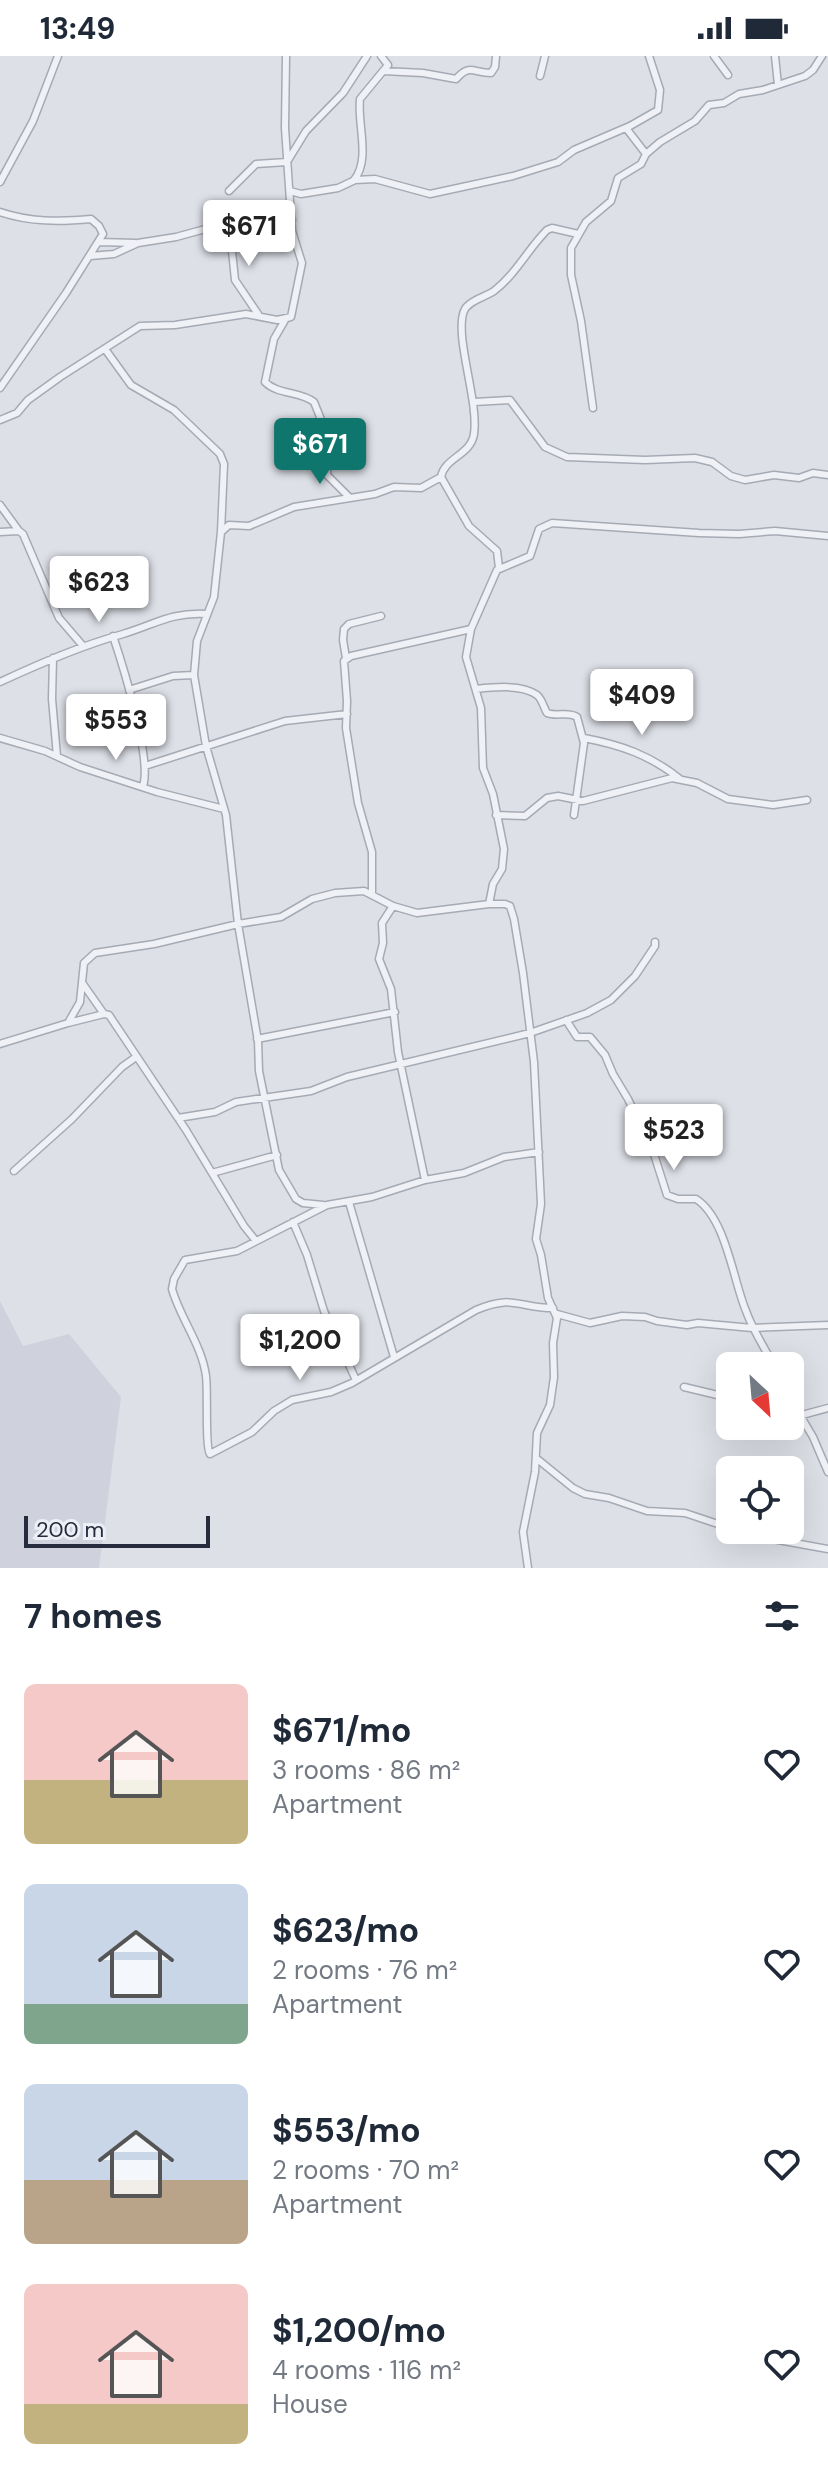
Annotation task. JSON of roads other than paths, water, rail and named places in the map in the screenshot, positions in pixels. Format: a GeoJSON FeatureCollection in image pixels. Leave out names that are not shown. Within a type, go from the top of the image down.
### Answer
{"type":"FeatureCollection","features":[{"type":"Feature","properties":{"kind":"street"},"geometry":{"type":"LineString","coordinates":[[0,182],[33,121],[58,56]]}},
{"type":"Feature","properties":{"kind":"street"},"geometry":{"type":"LineString","coordinates":[[286,56],[287,162],[293,234],[302,270],[293,315],[285,320],[274,339],[265,382],[274,389],[314,402],[328,437],[327,475],[350,498]]}},
{"type":"Feature","properties":{"kind":"street"},"geometry":{"type":"LineString","coordinates":[[287,162],[306,131],[343,93],[367,56]]}},
{"type":"Feature","properties":{"kind":"street"},"geometry":{"type":"LineString","coordinates":[[354,180],[362,160],[360,99],[387,63],[381,56]]}},
{"type":"Feature","properties":{"kind":"street"},"geometry":{"type":"LineString","coordinates":[[383,71],[456,79],[462,71],[469,69],[491,73],[496,56]]}},
{"type":"Feature","properties":{"kind":"street"},"geometry":{"type":"LineString","coordinates":[[540,76],[545,56]]}},
{"type":"Feature","properties":{"kind":"street"},"geometry":{"type":"LineString","coordinates":[[290,191],[301,194],[338,188],[354,180],[383,179],[430,194],[513,176],[558,162],[574,150],[626,128],[659,108],[660,90],[649,56]]}},
{"type":"Feature","properties":{"kind":"street"},"geometry":{"type":"LineString","coordinates":[[714,56],[728,75]]}},
{"type":"Feature","properties":{"kind":"street"},"geometry":{"type":"LineString","coordinates":[[775,56],[778,85]]}},
{"type":"Feature","properties":{"kind":"street"},"geometry":{"type":"LineString","coordinates":[[593,408],[570,264],[571,248],[578,234],[591,217],[611,201],[618,178],[641,164],[646,154],[660,142],[695,121],[712,104],[724,103],[741,93],[808,75],[822,56]]}},
{"type":"Feature","properties":{"kind":"street"},"geometry":{"type":"LineString","coordinates":[[343,93],[360,99]]}},
{"type":"Feature","properties":{"kind":"street"},"geometry":{"type":"LineString","coordinates":[[626,128],[646,154]]}},
{"type":"Feature","properties":{"kind":"street"},"geometry":{"type":"LineString","coordinates":[[229,191],[253,165],[287,162]]}},
{"type":"Feature","properties":{"kind":"street"},"geometry":{"type":"LineString","coordinates":[[0,212],[29,220],[91,219],[103,234],[0,388]]}},
{"type":"Feature","properties":{"kind":"street"},"geometry":{"type":"LineString","coordinates":[[90,256],[114,254],[138,243],[209,228],[266,220],[292,220]]}},
{"type":"Feature","properties":{"kind":"street"},"geometry":{"type":"LineString","coordinates":[[226,228],[235,280],[258,314]]}},
{"type":"Feature","properties":{"kind":"street"},"geometry":{"type":"LineString","coordinates":[[489,904],[493,884],[504,859],[493,794],[483,768],[482,713],[466,662],[471,629],[499,568],[497,551],[469,526],[441,477],[443,468],[463,453],[472,441],[474,402],[462,318],[466,307],[495,289],[547,230],[552,228],[578,234]]}},
{"type":"Feature","properties":{"kind":"street"},"geometry":{"type":"LineString","coordinates":[[99,242],[138,243]]}},
{"type":"Feature","properties":{"kind":"street"},"geometry":{"type":"LineString","coordinates":[[0,420],[17,413],[28,400],[60,377],[140,326],[175,325],[246,314],[285,320]]}},
{"type":"Feature","properties":{"kind":"street"},"geometry":{"type":"LineString","coordinates":[[105,349],[131,385],[174,410],[220,454],[225,468],[214,597],[194,653],[194,675],[206,746],[224,809],[259,1071],[279,1170],[286,1185],[303,1203],[327,1205],[464,1173],[504,1157],[539,1152]]}},
{"type":"Feature","properties":{"kind":"street"},"geometry":{"type":"LineString","coordinates":[[474,402],[510,400],[545,447],[567,457],[695,458],[712,462],[731,476],[745,480],[774,475],[799,478],[813,473],[828,475]]}},
{"type":"Feature","properties":{"kind":"street"},"geometry":{"type":"LineString","coordinates":[[221,532],[229,525],[249,526],[294,507],[394,487],[421,488],[441,477]]}},
{"type":"Feature","properties":{"kind":"street"},"geometry":{"type":"LineString","coordinates":[[0,505],[29,546],[59,618],[83,646]]}},
{"type":"Feature","properties":{"kind":"street"},"geometry":{"type":"LineString","coordinates":[[499,568],[530,556],[539,529],[552,523],[699,533],[775,531],[828,536]]}},
{"type":"Feature","properties":{"kind":"street"},"geometry":{"type":"LineString","coordinates":[[0,532],[19,531]]}},
{"type":"Feature","properties":{"kind":"street"},"geometry":{"type":"LineString","coordinates":[[0,682],[83,646],[172,615],[185,612],[207,614]]}},
{"type":"Feature","properties":{"kind":"street"},"geometry":{"type":"LineString","coordinates":[[372,893],[373,859],[361,816],[349,749],[343,640],[344,629],[349,624],[381,616]]}},
{"type":"Feature","properties":{"kind":"street"},"geometry":{"type":"LineString","coordinates":[[346,658],[471,629]]}},
{"type":"Feature","properties":{"kind":"street"},"geometry":{"type":"LineString","coordinates":[[113,636],[129,690],[145,766],[143,786]]}},
{"type":"Feature","properties":{"kind":"street"},"geometry":{"type":"LineString","coordinates":[[53,658],[52,699],[57,756]]}},
{"type":"Feature","properties":{"kind":"street"},"geometry":{"type":"LineString","coordinates":[[129,690],[173,676],[194,675]]}},
{"type":"Feature","properties":{"kind":"street"},"geometry":{"type":"LineString","coordinates":[[476,689],[502,687],[533,693],[540,697],[547,713],[574,715],[579,721],[584,738],[574,815]]}},
{"type":"Feature","properties":{"kind":"street"},"geometry":{"type":"LineString","coordinates":[[145,766],[285,721],[347,714]]}},
{"type":"Feature","properties":{"kind":"street"},"geometry":{"type":"LineString","coordinates":[[0,738],[57,756],[80,767],[224,809]]}},
{"type":"Feature","properties":{"kind":"street"},"geometry":{"type":"LineString","coordinates":[[584,738],[640,752],[680,779]]}},
{"type":"Feature","properties":{"kind":"street"},"geometry":{"type":"LineString","coordinates":[[496,815],[525,816],[539,802],[552,796],[575,802],[619,794],[672,778],[704,786],[728,799],[773,805],[807,800]]}},
{"type":"Feature","properties":{"kind":"street"},"geometry":{"type":"LineString","coordinates":[[68,1023],[77,1011],[86,960],[95,953],[281,917],[312,899],[335,893],[372,893],[409,912],[428,913],[489,904],[505,904],[512,910],[530,1033],[539,1152],[541,1204],[536,1239],[546,1293],[555,1311],[556,1331],[550,1405],[537,1433],[536,1458],[523,1532],[528,1568]]}},
{"type":"Feature","properties":{"kind":"street"},"geometry":{"type":"LineString","coordinates":[[393,906],[382,923],[383,943],[379,953],[391,989],[401,1066],[425,1180]]}},
{"type":"Feature","properties":{"kind":"street"},"geometry":{"type":"LineString","coordinates":[[178,1118],[215,1112],[236,1102],[311,1091],[351,1076],[530,1033],[587,1013],[611,1000],[635,976],[655,942]]}},
{"type":"Feature","properties":{"kind":"street"},"geometry":{"type":"LineString","coordinates":[[83,983],[104,1014]]}},
{"type":"Feature","properties":{"kind":"street"},"geometry":{"type":"LineString","coordinates":[[257,1039],[395,1012]]}},
{"type":"Feature","properties":{"kind":"street"},"geometry":{"type":"LineString","coordinates":[[0,1044],[68,1023],[109,1015],[256,1241]]}},
{"type":"Feature","properties":{"kind":"street"},"geometry":{"type":"LineString","coordinates":[[566,1020],[577,1037],[590,1037],[605,1055],[653,1151],[667,1195],[678,1199],[696,1199],[714,1220],[725,1244],[752,1328],[766,1352]]}},
{"type":"Feature","properties":{"kind":"street"},"geometry":{"type":"LineString","coordinates":[[14,1171],[136,1057]]}},
{"type":"Feature","properties":{"kind":"street"},"geometry":{"type":"LineString","coordinates":[[212,1173],[277,1155]]}},
{"type":"Feature","properties":{"kind":"street"},"geometry":{"type":"LineString","coordinates":[[349,1202],[394,1357]]}},
{"type":"Feature","properties":{"kind":"street"},"geometry":{"type":"LineString","coordinates":[[303,1203],[307,1215]]}},
{"type":"Feature","properties":{"kind":"street"},"geometry":{"type":"LineString","coordinates":[[327,1205],[237,1251],[188,1258],[174,1279],[173,1294],[205,1372],[208,1454],[252,1432],[274,1411],[292,1400],[326,1394],[356,1380],[464,1316],[494,1303],[521,1302],[590,1323],[609,1318],[645,1317],[687,1325],[718,1323],[752,1328],[828,1325]]}},
{"type":"Feature","properties":{"kind":"street"},"geometry":{"type":"LineString","coordinates":[[293,1222],[324,1311],[356,1380]]}},
{"type":"Feature","properties":{"kind":"street"},"geometry":{"type":"LineString","coordinates":[[556,1331],[572,1320]]}},
{"type":"Feature","properties":{"kind":"street"},"geometry":{"type":"LineString","coordinates":[[684,1387],[716,1395]]}},
{"type":"Feature","properties":{"kind":"street"},"geometry":{"type":"LineString","coordinates":[[804,1414],[828,1408]]}},
{"type":"Feature","properties":{"kind":"street"},"geometry":{"type":"LineString","coordinates":[[804,1419],[828,1472]]}},
{"type":"Feature","properties":{"kind":"street"},"geometry":{"type":"LineString","coordinates":[[536,1458],[585,1494],[609,1498],[647,1511],[685,1513],[716,1523]]}},
{"type":"Feature","properties":{"kind":"street"},"geometry":{"type":"LineString","coordinates":[[800,1544],[828,1549]]}}]}
